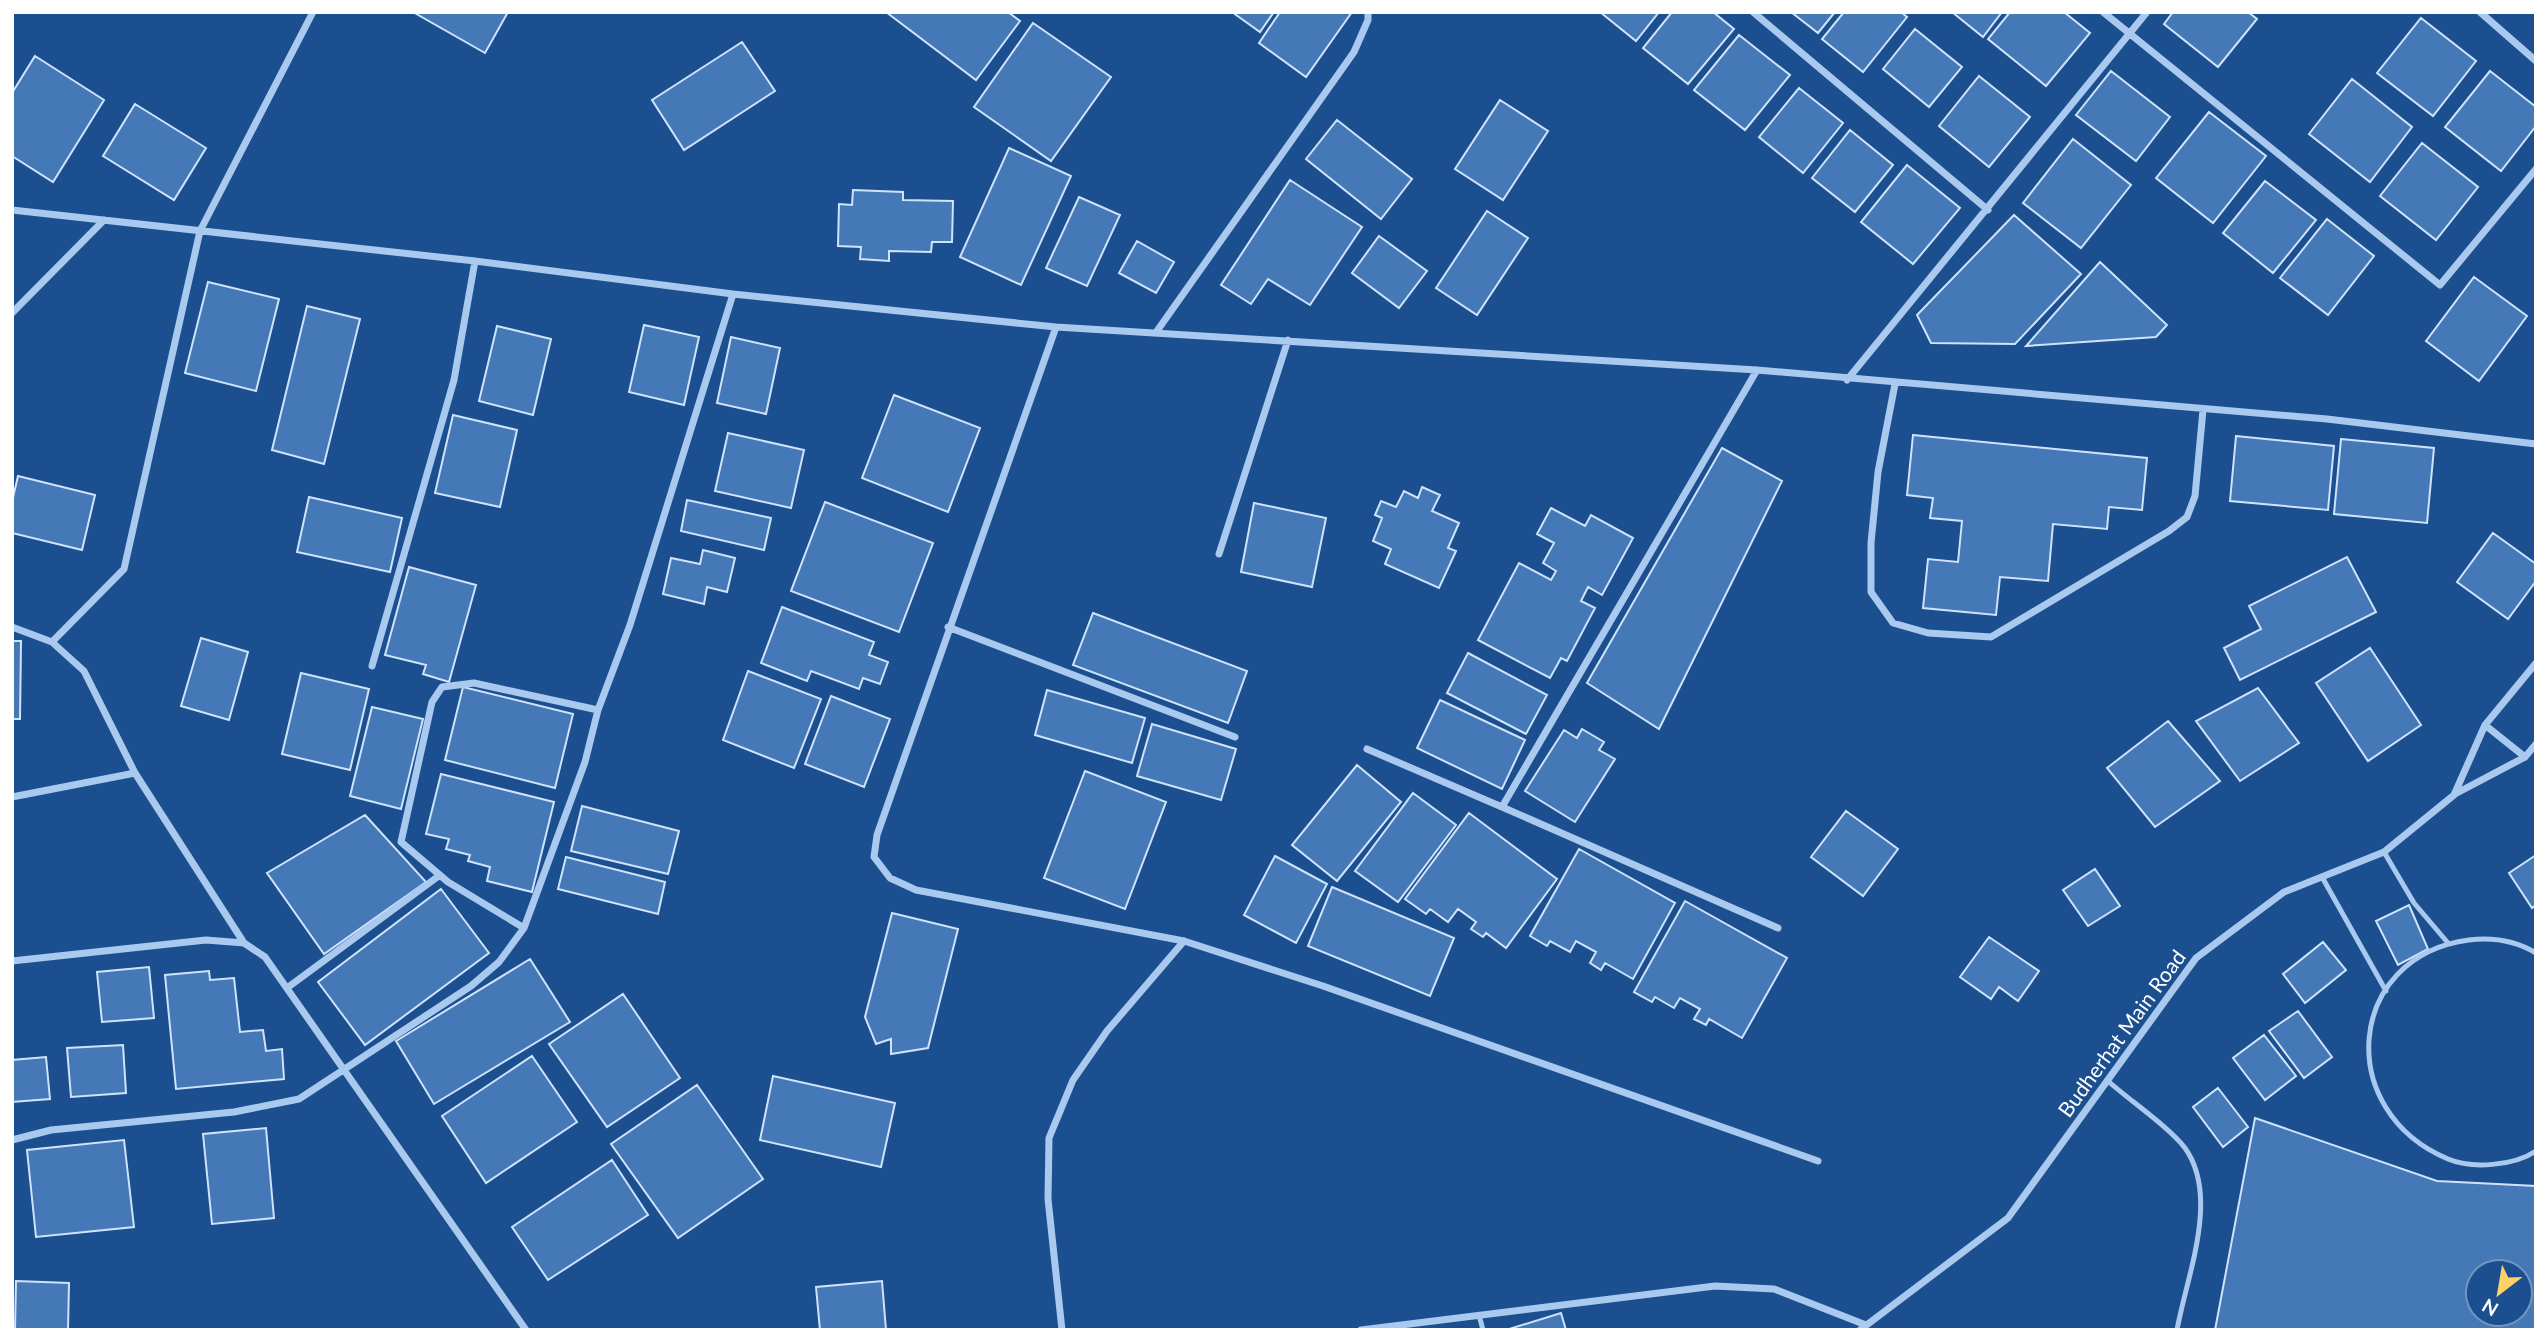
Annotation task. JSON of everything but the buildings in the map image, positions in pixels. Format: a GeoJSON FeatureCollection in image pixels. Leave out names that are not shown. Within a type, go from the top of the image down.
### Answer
{"type":"FeatureCollection","features":[{"type":"Feature","properties":{"kind":"street"},"geometry":{"type":"LineString","coordinates":[[52,642],[124,569],[200,230],[313,12]]}},
{"type":"Feature","properties":{"kind":"street"},"geometry":{"type":"LineString","coordinates":[[1157,331],[1354,52],[1368,20],[1368,12]]}},
{"type":"Feature","properties":{"kind":"street"},"geometry":{"type":"LineString","coordinates":[[1753,12],[1988,210]]}},
{"type":"Feature","properties":{"kind":"street"},"geometry":{"type":"LineString","coordinates":[[2103,12],[2440,285],[2536,169]]}},
{"type":"Feature","properties":{"kind":"street"},"geometry":{"type":"LineString","coordinates":[[1847,380],[2147,12]]}},
{"type":"Feature","properties":{"kind":"street"},"geometry":{"type":"LineString","coordinates":[[2480,12],[2536,61]]}},
{"type":"Feature","properties":{"kind":"street"},"geometry":{"type":"LineString","coordinates":[[12,210],[475,261],[733,294],[1056,327],[1157,331],[1757,370],[1847,380],[2327,419],[2536,444]]}},
{"type":"Feature","properties":{"kind":"street"},"geometry":{"type":"LineString","coordinates":[[12,313],[104,220]]}},
{"type":"Feature","properties":{"kind":"street"},"geometry":{"type":"LineString","coordinates":[[372,666],[454,380],[475,261]]}},
{"type":"Feature","properties":{"kind":"street"},"geometry":{"type":"LineString","coordinates":[[12,1140],[51,1130],[220,1114],[299,1099],[345,1072],[471,986],[499,962],[524,928],[585,762],[598,710],[630,625],[733,294]]}},
{"type":"Feature","properties":{"kind":"street"},"geometry":{"type":"LineString","coordinates":[[1056,327],[877,835],[874,858],[890,878],[916,890],[1184,942],[1323,986],[1818,1161]]}},
{"type":"Feature","properties":{"kind":"street"},"geometry":{"type":"LineString","coordinates":[[1219,554],[1288,340]]}},
{"type":"Feature","properties":{"kind":"street"},"geometry":{"type":"LineString","coordinates":[[1502,807],[1757,370]]}},
{"type":"Feature","properties":{"kind":"street"},"geometry":{"type":"LineString","coordinates":[[1895,384],[1878,472],[1871,543],[1871,592],[1893,622],[1928,633],[1991,637],[2169,531],[2187,517],[2195,496],[2203,410]]}},
{"type":"Feature","properties":{"kind":"street"},"geometry":{"type":"LineString","coordinates":[[12,627],[52,642],[84,671],[135,773],[244,943],[265,957],[526,1330]]}},
{"type":"Feature","properties":{"kind":"street"},"geometry":{"type":"LineString","coordinates":[[948,628],[1235,737]]}},
{"type":"Feature","properties":{"kind":"street","name":"Budherhat Main Road"},"geometry":{"type":"LineString","coordinates":[[1863,1328],[2008,1218],[2196,958],[2284,892],[2384,852],[2454,795],[2485,725],[2536,663]]}},
{"type":"Feature","properties":{"kind":"street"},"geometry":{"type":"LineString","coordinates":[[524,928],[440,875],[401,842],[432,702],[442,687],[474,683],[598,710]]}},
{"type":"Feature","properties":{"kind":"street"},"geometry":{"type":"LineString","coordinates":[[2485,725],[2525,757]]}},
{"type":"Feature","properties":{"kind":"street"},"geometry":{"type":"LineString","coordinates":[[2454,795],[2525,757],[2536,744]]}},
{"type":"Feature","properties":{"kind":"street"},"geometry":{"type":"LineString","coordinates":[[1367,749],[1778,928]]}},
{"type":"Feature","properties":{"kind":"street"},"geometry":{"type":"LineString","coordinates":[[12,797],[135,773]]}},
{"type":"Feature","properties":{"kind":"street"},"geometry":{"type":"LineString","coordinates":[[287,988],[440,875]]}},
{"type":"Feature","properties":{"kind":"street"},"geometry":{"type":"LineString","coordinates":[[12,961],[206,940],[244,943]]}},
{"type":"Feature","properties":{"kind":"street"},"geometry":{"type":"LineString","coordinates":[[1062,1330],[1048,1199],[1049,1138],[1073,1080],[1107,1031],[1184,942]]}},
{"type":"Feature","properties":{"kind":"street"},"geometry":{"type":"LineString","coordinates":[[1361,1330],[1715,1286],[1774,1289],[1863,1328]]}},
{"type":"Feature","properties":{"kind":"lane"},"geometry":{"type":"LineString","coordinates":[[2384,852],[2414,903],[2448,943]]}},
{"type":"Feature","properties":{"kind":"lane"},"geometry":{"type":"LineString","coordinates":[[2322,877],[2386,991]]}},
{"type":"Feature","properties":{"kind":"lane"},"geometry":{"type":"LineString","coordinates":[[2536,953],[2522,945],[2485,938],[2448,943],[2416,958],[2391,983],[2373,1016],[2368,1053],[2375,1090],[2394,1123],[2422,1148],[2457,1162],[2495,1164],[2536,1151]]}},
{"type":"Feature","properties":{"kind":"lane"},"geometry":{"type":"LineString","coordinates":[[2108,1081],[2184,1147],[2201,1179],[2202,1212],[2177,1330]]}},
{"type":"Feature","properties":{"kind":"lane"},"geometry":{"type":"LineString","coordinates":[[1479,1315],[1482,1330]]}}]}
